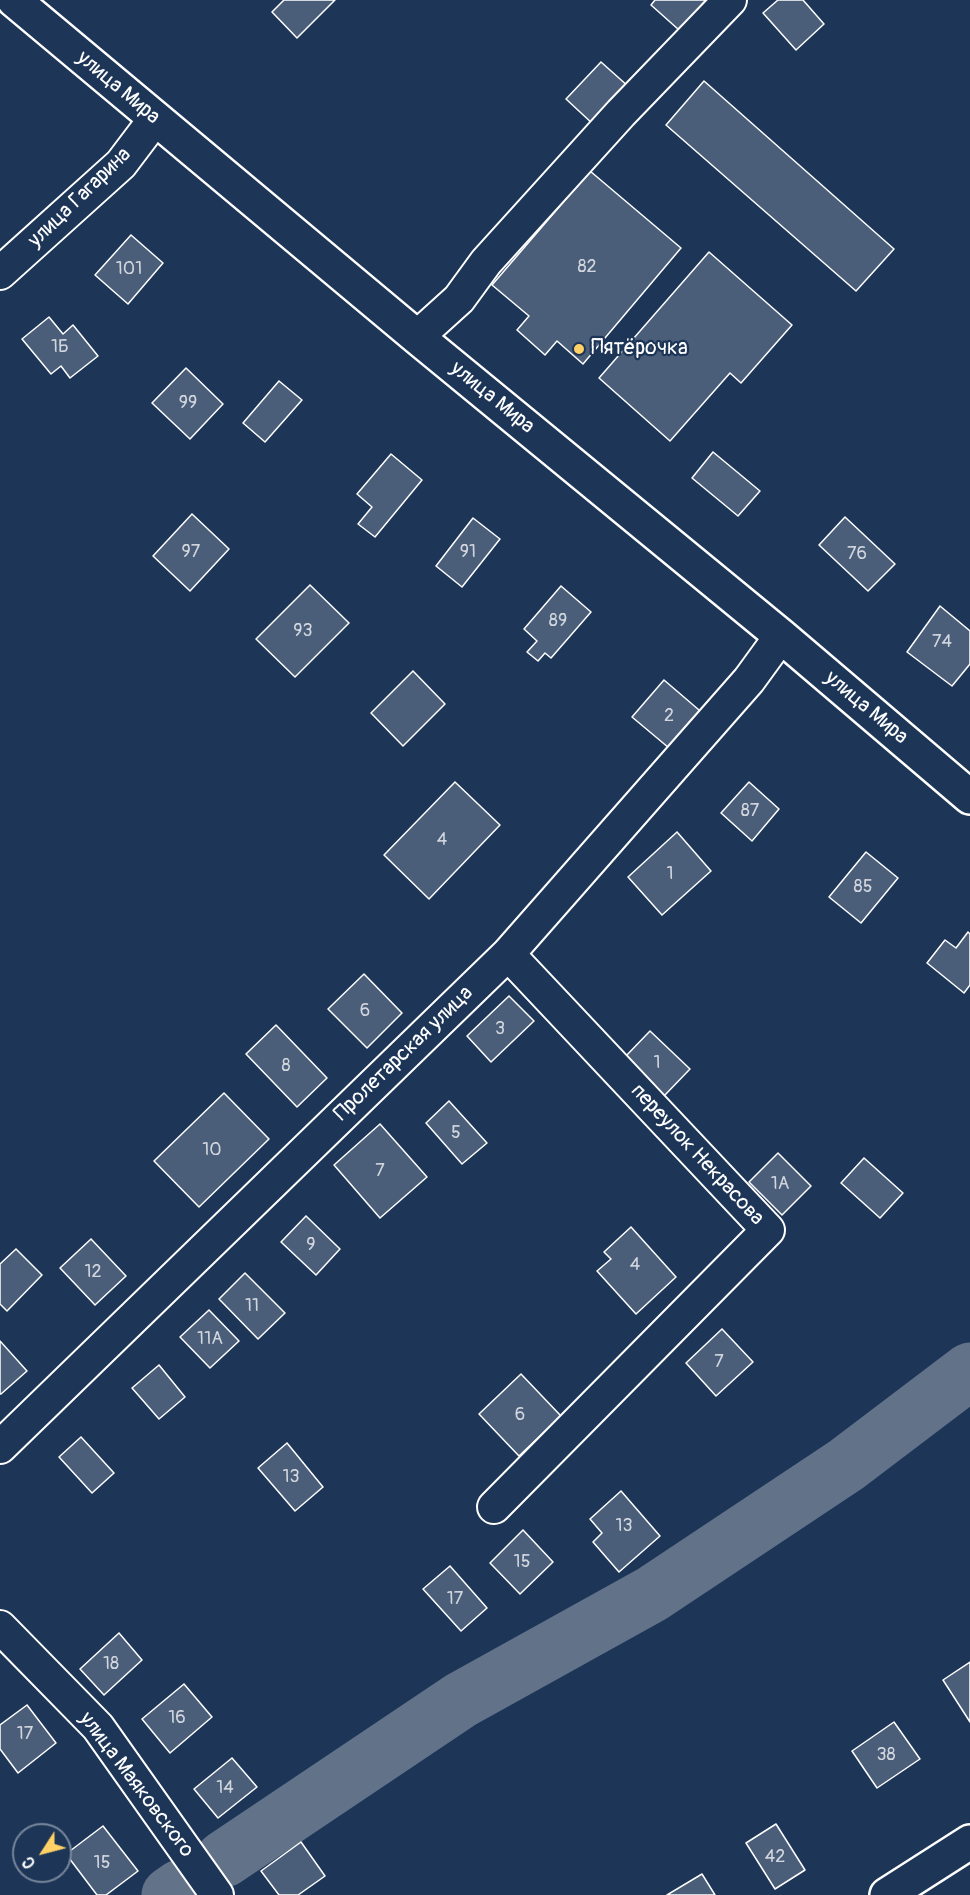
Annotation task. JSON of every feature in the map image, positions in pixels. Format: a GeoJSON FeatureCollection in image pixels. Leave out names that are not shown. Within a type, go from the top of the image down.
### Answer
{"type":"FeatureCollection","features":[{"type":"Feature","properties":{"kind":"main road","name":"улица Мира"},"geometry":{"type":"LineString","coordinates":[[14,0],[417,337],[781,636],[970,796]]}},
{"type":"Feature","properties":{"kind":"main road"},"geometry":{"type":"LineString","coordinates":[[887,1895],[970,1842]]}},
{"type":"Feature","properties":{"kind":"street"},"geometry":{"type":"LineString","coordinates":[[417,337],[459,299],[486,262],[730,0]]}},
{"type":"Feature","properties":{"kind":"street","name":"улица Гагарина"},"geometry":{"type":"LineString","coordinates":[[0,273],[121,164],[155,119]]}},
{"type":"Feature","properties":{"kind":"street","name":"Пролетарская улица"},"geometry":{"type":"LineString","coordinates":[[0,1447],[508,954],[749,680],[781,636]]}},
{"type":"Feature","properties":{"kind":"street","name":"переулок Некрасова"},"geometry":{"type":"LineString","coordinates":[[494,1507],[768,1230],[508,954]]}},
{"type":"Feature","properties":{"kind":"street","name":"улица Маяковского"},"geometry":{"type":"LineString","coordinates":[[0,1627],[98,1726],[217,1895]]}},
{"type":"Feature","properties":{"kind":"building"},"geometry":{"type":"Polygon","coordinates":[[[284,0],[335,0],[297,38],[272,12],[284,0]]]}},
{"type":"Feature","properties":{"kind":"building"},"geometry":{"type":"Polygon","coordinates":[[[655,0],[706,0],[679,30],[651,5],[655,0]]]}},
{"type":"Feature","properties":{"kind":"building"},"geometry":{"type":"Polygon","coordinates":[[[778,0],[803,0],[824,24],[796,50],[763,13],[778,0]]]}},
{"type":"Feature","properties":{"kind":"building"},"geometry":{"type":"Polygon","coordinates":[[[601,62],[629,87],[594,125],[566,99],[601,62]]]}},
{"type":"Feature","properties":{"kind":"building"},"geometry":{"type":"Polygon","coordinates":[[[704,81],[894,249],[856,291],[666,125],[704,81]]]}},
{"type":"Feature","properties":{"kind":"building"},"geometry":{"type":"Polygon","coordinates":[[[590,171],[681,248],[583,364],[557,341],[545,355],[517,330],[529,316],[492,285],[590,171]]]}},
{"type":"Feature","properties":{"kind":"building"},"geometry":{"type":"Polygon","coordinates":[[[131,235],[163,263],[128,304],[95,275],[131,235]]]}},
{"type":"Feature","properties":{"kind":"building"},"geometry":{"type":"Polygon","coordinates":[[[709,252],[792,325],[741,383],[730,373],[670,441],[599,378],[709,252]]]}},
{"type":"Feature","properties":{"kind":"building"},"geometry":{"type":"Polygon","coordinates":[[[49,317],[63,334],[73,325],[98,356],[70,378],[61,366],[51,374],[22,339],[49,317]]]}},
{"type":"Feature","properties":{"kind":"building"},"geometry":{"type":"Polygon","coordinates":[[[186,368],[223,404],[190,439],[152,403],[186,368]]]}},
{"type":"Feature","properties":{"kind":"building"},"geometry":{"type":"Polygon","coordinates":[[[279,381],[302,400],[265,442],[243,423],[279,381]]]}},
{"type":"Feature","properties":{"kind":"building"},"geometry":{"type":"Polygon","coordinates":[[[713,452],[760,491],[738,516],[692,478],[713,452]]]}},
{"type":"Feature","properties":{"kind":"building"},"geometry":{"type":"Polygon","coordinates":[[[391,454],[422,480],[375,537],[358,524],[372,507],[357,494],[391,454]]]}},
{"type":"Feature","properties":{"kind":"building"},"geometry":{"type":"Polygon","coordinates":[[[192,514],[229,549],[190,591],[153,556],[192,514]]]}},
{"type":"Feature","properties":{"kind":"building"},"geometry":{"type":"Polygon","coordinates":[[[845,517],[895,564],[868,591],[819,545],[845,517]]]}},
{"type":"Feature","properties":{"kind":"building"},"geometry":{"type":"Polygon","coordinates":[[[473,518],[500,539],[462,587],[436,566],[473,518]]]}},
{"type":"Feature","properties":{"kind":"building"},"geometry":{"type":"Polygon","coordinates":[[[310,585],[349,623],[295,677],[256,639],[310,585]]]}},
{"type":"Feature","properties":{"kind":"building"},"geometry":{"type":"Polygon","coordinates":[[[561,586],[591,612],[551,658],[545,653],[538,661],[527,652],[537,641],[524,629],[561,586]]]}},
{"type":"Feature","properties":{"kind":"building"},"geometry":{"type":"Polygon","coordinates":[[[940,606],[970,631],[970,664],[952,686],[907,652],[940,606]]]}},
{"type":"Feature","properties":{"kind":"building"},"geometry":{"type":"Polygon","coordinates":[[[413,671],[445,704],[403,746],[371,713],[413,671]]]}},
{"type":"Feature","properties":{"kind":"building"},"geometry":{"type":"Polygon","coordinates":[[[664,680],[706,716],[675,753],[632,717],[664,680]]]}},
{"type":"Feature","properties":{"kind":"building"},"geometry":{"type":"Polygon","coordinates":[[[455,782],[500,825],[429,899],[384,855],[455,782]]]}},
{"type":"Feature","properties":{"kind":"building"},"geometry":{"type":"Polygon","coordinates":[[[749,782],[779,809],[752,841],[721,813],[749,782]]]}},
{"type":"Feature","properties":{"kind":"building"},"geometry":{"type":"Polygon","coordinates":[[[677,832],[711,871],[662,915],[628,877],[677,832]]]}},
{"type":"Feature","properties":{"kind":"building"},"geometry":{"type":"Polygon","coordinates":[[[866,852],[898,878],[861,923],[829,897],[866,852]]]}},
{"type":"Feature","properties":{"kind":"building"},"geometry":{"type":"Polygon","coordinates":[[[968,932],[970,934],[970,985],[964,993],[927,963],[945,940],[956,948],[968,932]]]}},
{"type":"Feature","properties":{"kind":"building"},"geometry":{"type":"Polygon","coordinates":[[[364,974],[402,1013],[367,1048],[328,1009],[364,974]]]}},
{"type":"Feature","properties":{"kind":"building"},"geometry":{"type":"Polygon","coordinates":[[[509,996],[534,1021],[491,1062],[467,1036],[509,996]]]}},
{"type":"Feature","properties":{"kind":"building"},"geometry":{"type":"Polygon","coordinates":[[[276,1025],[327,1078],[297,1107],[246,1054],[276,1025]]]}},
{"type":"Feature","properties":{"kind":"building"},"geometry":{"type":"Polygon","coordinates":[[[650,1031],[690,1069],[664,1096],[624,1058],[650,1031]]]}},
{"type":"Feature","properties":{"kind":"building"},"geometry":{"type":"Polygon","coordinates":[[[224,1093],[269,1139],[199,1207],[154,1161],[224,1093]]]}},
{"type":"Feature","properties":{"kind":"building"},"geometry":{"type":"Polygon","coordinates":[[[449,1101],[487,1143],[462,1164],[426,1123],[449,1101]]]}},
{"type":"Feature","properties":{"kind":"building"},"geometry":{"type":"Polygon","coordinates":[[[380,1124],[427,1177],[380,1218],[334,1165],[380,1124]]]}},
{"type":"Feature","properties":{"kind":"building"},"geometry":{"type":"Polygon","coordinates":[[[778,1153],[811,1186],[782,1215],[749,1182],[778,1153]]]}},
{"type":"Feature","properties":{"kind":"building"},"geometry":{"type":"Polygon","coordinates":[[[864,1158],[903,1193],[880,1218],[841,1183],[864,1158]]]}},
{"type":"Feature","properties":{"kind":"building"},"geometry":{"type":"Polygon","coordinates":[[[306,1216],[340,1249],[316,1275],[281,1242],[306,1216]]]}},
{"type":"Feature","properties":{"kind":"building"},"geometry":{"type":"Polygon","coordinates":[[[631,1227],[676,1277],[636,1314],[597,1271],[611,1259],[604,1252],[631,1227]]]}},
{"type":"Feature","properties":{"kind":"building"},"geometry":{"type":"Polygon","coordinates":[[[91,1239],[126,1276],[95,1305],[60,1268],[91,1239]]]}},
{"type":"Feature","properties":{"kind":"building"},"geometry":{"type":"Polygon","coordinates":[[[16,1249],[42,1275],[7,1311],[0,1304],[0,1264],[16,1249]]]}},
{"type":"Feature","properties":{"kind":"building"},"geometry":{"type":"Polygon","coordinates":[[[245,1273],[285,1313],[258,1339],[219,1299],[245,1273]]]}},
{"type":"Feature","properties":{"kind":"building"},"geometry":{"type":"Polygon","coordinates":[[[209,1310],[239,1341],[210,1368],[180,1337],[209,1310]]]}},
{"type":"Feature","properties":{"kind":"building"},"geometry":{"type":"Polygon","coordinates":[[[722,1329],[753,1362],[716,1396],[686,1363],[722,1329]]]}},
{"type":"Feature","properties":{"kind":"building"},"geometry":{"type":"Polygon","coordinates":[[[0,1341],[27,1371],[1,1394],[0,1394],[0,1341]]]}},
{"type":"Feature","properties":{"kind":"building"},"geometry":{"type":"Polygon","coordinates":[[[159,1365],[185,1397],[159,1419],[132,1388],[159,1365]]]}},
{"type":"Feature","properties":{"kind":"building"},"geometry":{"type":"Polygon","coordinates":[[[521,1374],[561,1416],[519,1456],[479,1414],[521,1374]]]}},
{"type":"Feature","properties":{"kind":"building"},"geometry":{"type":"Polygon","coordinates":[[[81,1437],[114,1473],[92,1493],[59,1457],[81,1437]]]}},
{"type":"Feature","properties":{"kind":"building"},"geometry":{"type":"Polygon","coordinates":[[[287,1443],[323,1487],[295,1511],[258,1468],[287,1443]]]}},
{"type":"Feature","properties":{"kind":"building"},"geometry":{"type":"Polygon","coordinates":[[[621,1491],[660,1536],[619,1572],[593,1542],[602,1533],[590,1519],[621,1491]]]}},
{"type":"Feature","properties":{"kind":"building"},"geometry":{"type":"Polygon","coordinates":[[[523,1530],[553,1562],[520,1594],[490,1563],[523,1530]]]}},
{"type":"Feature","properties":{"kind":"building"},"geometry":{"type":"Polygon","coordinates":[[[450,1566],[487,1608],[461,1631],[423,1589],[450,1566]]]}},
{"type":"Feature","properties":{"kind":"building"},"geometry":{"type":"Polygon","coordinates":[[[119,1633],[142,1660],[104,1695],[80,1669],[119,1633]]]}},
{"type":"Feature","properties":{"kind":"building"},"geometry":{"type":"Polygon","coordinates":[[[970,1662],[970,1722],[943,1680],[970,1662]]]}},
{"type":"Feature","properties":{"kind":"building"},"geometry":{"type":"Polygon","coordinates":[[[184,1684],[212,1717],[170,1753],[142,1719],[184,1684]]]}},
{"type":"Feature","properties":{"kind":"building"},"geometry":{"type":"Polygon","coordinates":[[[27,1705],[56,1743],[18,1773],[0,1749],[0,1725],[27,1705]]]}},
{"type":"Feature","properties":{"kind":"building"},"geometry":{"type":"Polygon","coordinates":[[[894,1722],[920,1759],[877,1788],[852,1751],[894,1722]]]}},
{"type":"Feature","properties":{"kind":"building"},"geometry":{"type":"Polygon","coordinates":[[[232,1758],[257,1787],[218,1818],[194,1789],[232,1758]]]}},
{"type":"Feature","properties":{"kind":"building"},"geometry":{"type":"Polygon","coordinates":[[[776,1824],[805,1870],[775,1889],[746,1843],[776,1824]]]}},
{"type":"Feature","properties":{"kind":"building"},"geometry":{"type":"Polygon","coordinates":[[[103,1826],[138,1871],[106,1895],[97,1895],[72,1862],[72,1849],[103,1826]]]}},
{"type":"Feature","properties":{"kind":"building"},"geometry":{"type":"Polygon","coordinates":[[[301,1842],[325,1876],[298,1895],[279,1895],[261,1871],[301,1842]]]}},
{"type":"Feature","properties":{"kind":"building"},"geometry":{"type":"Polygon","coordinates":[[[702,1874],[715,1895],[667,1895],[702,1874]]]}},
{"type":"Feature","properties":{"kind":"waterway"},"geometry":{"type":"LineString","coordinates":[[224,1859],[461,1700],[652,1594],[846,1465],[970,1371]]}},
{"type":"Feature","properties":{"kind":"waterway"},"geometry":{"type":"LineString","coordinates":[[170,1895],[180,1888]]}},
{"type":"Feature","properties":{"kind":"place","name":"Пятёрочка"},"geometry":{"type":"Point","coordinates":[579,349]}}]}
